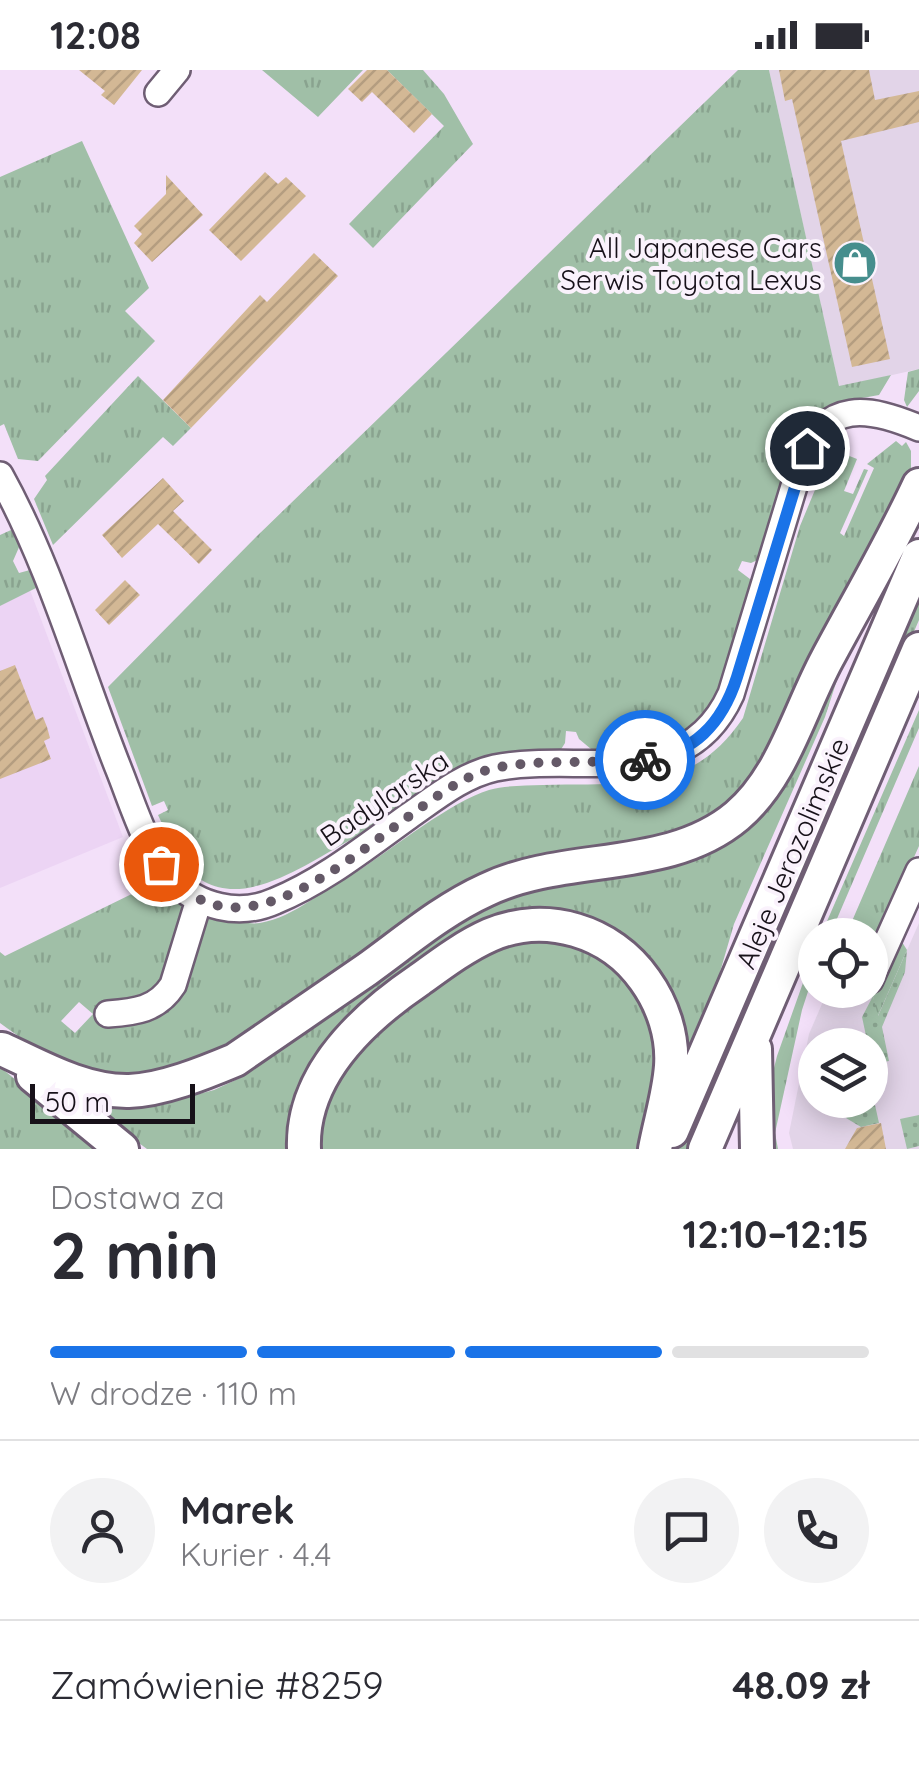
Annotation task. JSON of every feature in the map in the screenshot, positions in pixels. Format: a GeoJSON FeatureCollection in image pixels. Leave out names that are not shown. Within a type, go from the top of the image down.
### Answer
{"type":"FeatureCollection","features":[{"type":"Feature","properties":{"kind":"main road"},"geometry":{"type":"LineString","coordinates":[[1,1048],[69,1080],[128,1091],[196,1076],[235,1060],[448,911],[486,890],[522,875],[678,848],[711,836],[740,814],[769,780],[827,658],[886,555],[919,485]]}},
{"type":"Feature","properties":{"kind":"main road"},"geometry":{"type":"LineString","coordinates":[[805,822],[821,735],[886,555]]}},
{"type":"Feature","properties":{"kind":"main road","name":"Aleje Jerozolimskie"},"geometry":{"type":"LineString","coordinates":[[664,1149],[919,556]]}},
{"type":"Feature","properties":{"kind":"main road","name":"Aleje Jerozolimskie"},"geometry":{"type":"LineString","coordinates":[[705,1149],[915,671]]}},
{"type":"Feature","properties":{"kind":"main road"},"geometry":{"type":"LineString","coordinates":[[304,1149],[303,1134],[312,1102],[329,1065],[379,1007],[492,934],[532,926],[568,926],[602,940],[634,963],[656,996],[668,1029],[671,1066],[655,1149]]}},
{"type":"Feature","properties":{"kind":"main road"},"geometry":{"type":"LineString","coordinates":[[756,1030],[757,1149]]}},
{"type":"Feature","properties":{"kind":"main road"},"geometry":{"type":"LineString","coordinates":[[1,1048],[122,1149]]}},
{"type":"Feature","properties":{"kind":"street"},"geometry":{"type":"LineString","coordinates":[[158,93],[177,70]]}},
{"type":"Feature","properties":{"kind":"street","name":"Badylarska"},"geometry":{"type":"LineString","coordinates":[[199,900],[236,909],[279,900],[340,864],[451,788],[482,772],[509,766],[643,760],[690,746],[713,726],[731,694],[811,440],[830,422],[859,412],[880,413],[919,428]]}},
{"type":"Feature","properties":{"kind":"street"},"geometry":{"type":"LineString","coordinates":[[0,474],[36,554],[142,854],[199,900],[173,985],[166,996],[135,1012],[108,1014]]}},
{"type":"Feature","properties":{"kind":"street"},"geometry":{"type":"LineString","coordinates":[[888,940],[919,871]]}},
{"type":"Feature","properties":{"kind":"shaded area"},"geometry":{"type":"Polygon","coordinates":[[[769,70],[919,70],[919,369],[839,387],[769,70]]]}},
{"type":"Feature","properties":{"kind":"shaded area"},"geometry":{"type":"Polygon","coordinates":[[[30,590],[123,837],[0,888],[0,606],[30,590]]]}},
{"type":"Feature","properties":{"kind":"shaded area"},"geometry":{"type":"Polygon","coordinates":[[[919,923],[919,1149],[793,1149],[789,1133],[798,1088],[798,1118],[888,1118],[888,1028],[812,1028],[820,1008],[876,1008],[878,1016],[882,1008],[888,1008],[888,993],[919,923]]]}},
{"type":"Feature","properties":{"kind":"green space"},"geometry":{"type":"Polygon","coordinates":[[[262,70],[363,70],[318,117],[262,70]]]}},
{"type":"Feature","properties":{"kind":"green space"},"geometry":{"type":"Polygon","coordinates":[[[387,70],[423,70],[444,94],[473,144],[373,248],[349,224],[444,126],[387,70]]]}},
{"type":"Feature","properties":{"kind":"green space"},"geometry":{"type":"Polygon","coordinates":[[[738,70],[769,70],[839,386],[891,375],[879,395],[828,408],[810,423],[793,449],[764,557],[751,563],[742,561],[738,570],[754,582],[732,655],[711,703],[678,737],[654,746],[591,749],[576,732],[566,731],[560,751],[508,753],[466,764],[356,843],[352,839],[264,884],[240,889],[218,887],[197,877],[179,857],[158,815],[168,810],[164,801],[152,806],[108,687],[256,537],[738,70]]]}},
{"type":"Feature","properties":{"kind":"green space"},"geometry":{"type":"Polygon","coordinates":[[[82,141],[149,288],[125,311],[155,341],[38,461],[18,459],[4,424],[0,426],[0,177],[82,141]]]}},
{"type":"Feature","properties":{"kind":"green space"},"geometry":{"type":"Polygon","coordinates":[[[919,369],[919,391],[907,407],[904,400],[908,372],[919,369]]]}},
{"type":"Feature","properties":{"kind":"green space"},"geometry":{"type":"Polygon","coordinates":[[[138,376],[191,428],[173,446],[163,437],[53,545],[34,499],[47,480],[45,476],[138,376]]]}},
{"type":"Feature","properties":{"kind":"green space"},"geometry":{"type":"Polygon","coordinates":[[[896,441],[902,446],[906,442],[911,451],[911,476],[833,624],[799,701],[792,703],[753,778],[716,814],[666,836],[551,854],[496,869],[417,913],[258,1028],[221,1051],[181,1068],[138,1078],[101,1075],[47,1054],[0,1023],[0,952],[5,956],[142,889],[135,869],[149,870],[181,905],[186,917],[173,966],[162,989],[145,1004],[104,1009],[104,1021],[130,1019],[163,1006],[180,982],[199,922],[213,918],[260,923],[286,915],[474,796],[509,786],[655,780],[701,761],[723,743],[743,718],[800,526],[832,449],[857,459],[844,491],[853,494],[864,469],[868,470],[840,533],[844,536],[874,468],[867,464],[896,441]],[[79,1002],[61,1021],[75,1033],[93,1014],[79,1002]]]}},
{"type":"Feature","properties":{"kind":"green space"},"geometry":{"type":"Polygon","coordinates":[[[11,530],[20,545],[13,561],[19,573],[30,570],[38,587],[0,606],[0,535],[11,530]]]}},
{"type":"Feature","properties":{"kind":"green space"},"geometry":{"type":"Polygon","coordinates":[[[919,590],[919,620],[690,1149],[679,1149],[919,590]]]}},
{"type":"Feature","properties":{"kind":"green space"},"geometry":{"type":"Polygon","coordinates":[[[847,649],[825,717],[734,924],[704,1027],[688,1058],[664,982],[647,956],[618,936],[557,913],[375,1000],[297,1149],[147,1149],[96,1111],[97,1103],[161,1104],[214,1090],[240,1078],[453,928],[524,890],[678,863],[723,844],[847,649]]]}},
{"type":"Feature","properties":{"kind":"green space"},"geometry":{"type":"Polygon","coordinates":[[[919,710],[919,728],[837,918],[828,918],[919,710]]]}},
{"type":"Feature","properties":{"kind":"green space"},"geometry":{"type":"Polygon","coordinates":[[[919,766],[919,846],[887,918],[853,918],[919,766]]]}},
{"type":"Feature","properties":{"kind":"green space"},"geometry":{"type":"Polygon","coordinates":[[[546,938],[591,947],[642,995],[655,1043],[656,1069],[636,1149],[322,1149],[333,1089],[370,1039],[424,992],[454,972],[516,944],[546,938]]]}},
{"type":"Feature","properties":{"kind":"green space"},"geometry":{"type":"Polygon","coordinates":[[[902,942],[907,950],[888,993],[888,968],[902,942]]]}},
{"type":"Feature","properties":{"kind":"green space"},"geometry":{"type":"Polygon","coordinates":[[[907,950],[905,972],[882,1028],[864,1028],[862,1017],[867,1008],[876,1008],[878,1016],[882,1008],[888,1008],[888,993],[907,950]]]}},
{"type":"Feature","properties":{"kind":"green space"},"geometry":{"type":"Polygon","coordinates":[[[798,997],[798,1008],[803,1008],[775,1133],[778,1149],[766,1149],[771,1080],[798,997]]]}},
{"type":"Feature","properties":{"kind":"green space"},"geometry":{"type":"Polygon","coordinates":[[[0,1067],[100,1149],[0,1149],[0,1067]]]}},
{"type":"Feature","properties":{"kind":"green space"},"geometry":{"type":"Polygon","coordinates":[[[919,1115],[919,1146],[907,1149],[900,1119],[919,1115]]]}},
{"type":"Feature","properties":{"kind":"green space"},"geometry":{"type":"Polygon","coordinates":[[[846,1118],[878,1118],[879,1123],[861,1127],[846,1118]]]}},
{"type":"Feature","properties":{"kind":"building"},"geometry":{"type":"Polygon","coordinates":[[[79,70],[142,70],[114,105],[101,95],[105,91],[79,70]]]}},
{"type":"Feature","properties":{"kind":"building"},"geometry":{"type":"Polygon","coordinates":[[[367,70],[387,70],[432,114],[414,133],[372,92],[362,102],[348,89],[367,70]]]}},
{"type":"Feature","properties":{"kind":"building"},"geometry":{"type":"Polygon","coordinates":[[[779,70],[869,70],[875,100],[919,91],[919,122],[841,141],[890,359],[852,367],[792,99],[785,101],[779,70]]]}},
{"type":"Feature","properties":{"kind":"building"},"geometry":{"type":"Polygon","coordinates":[[[265,172],[278,184],[286,177],[306,196],[241,261],[209,230],[265,172]]]}},
{"type":"Feature","properties":{"kind":"building"},"geometry":{"type":"Polygon","coordinates":[[[166,175],[203,215],[152,262],[134,243],[142,234],[134,226],[166,194],[166,175]]]}},
{"type":"Feature","properties":{"kind":"building"},"geometry":{"type":"Polygon","coordinates":[[[314,253],[338,276],[191,428],[163,400],[260,295],[267,302],[314,253]]]}},
{"type":"Feature","properties":{"kind":"building"},"geometry":{"type":"Polygon","coordinates":[[[163,478],[184,501],[173,511],[212,550],[199,564],[158,524],[122,558],[102,535],[163,478]]]}},
{"type":"Feature","properties":{"kind":"building"},"geometry":{"type":"Polygon","coordinates":[[[125,580],[140,595],[109,625],[95,610],[125,580]]]}},
{"type":"Feature","properties":{"kind":"building"},"geometry":{"type":"Polygon","coordinates":[[[15,665],[36,720],[43,717],[47,727],[50,738],[44,741],[51,759],[0,779],[0,671],[15,665]]]}},
{"type":"Feature","properties":{"kind":"building"},"geometry":{"type":"Polygon","coordinates":[[[881,1123],[886,1149],[845,1149],[857,1128],[881,1123]]]}},
{"type":"Feature","properties":{"kind":"way so far"},"geometry":{"type":"LineString","coordinates":[[161,864],[179,886],[199,900],[236,909],[263,906],[295,892],[482,772],[509,766],[645,760]]}},
{"type":"Feature","properties":{"kind":"place","name":"All Japanese Cars Serwis Toyota Lexus"},"geometry":{"type":"Point","coordinates":[855,263]}},
{"type":"Feature","properties":{"kind":"route"},"geometry":{"type":"LineString","coordinates":[[645,760],[690,746],[724,710],[807,448]]}}]}
